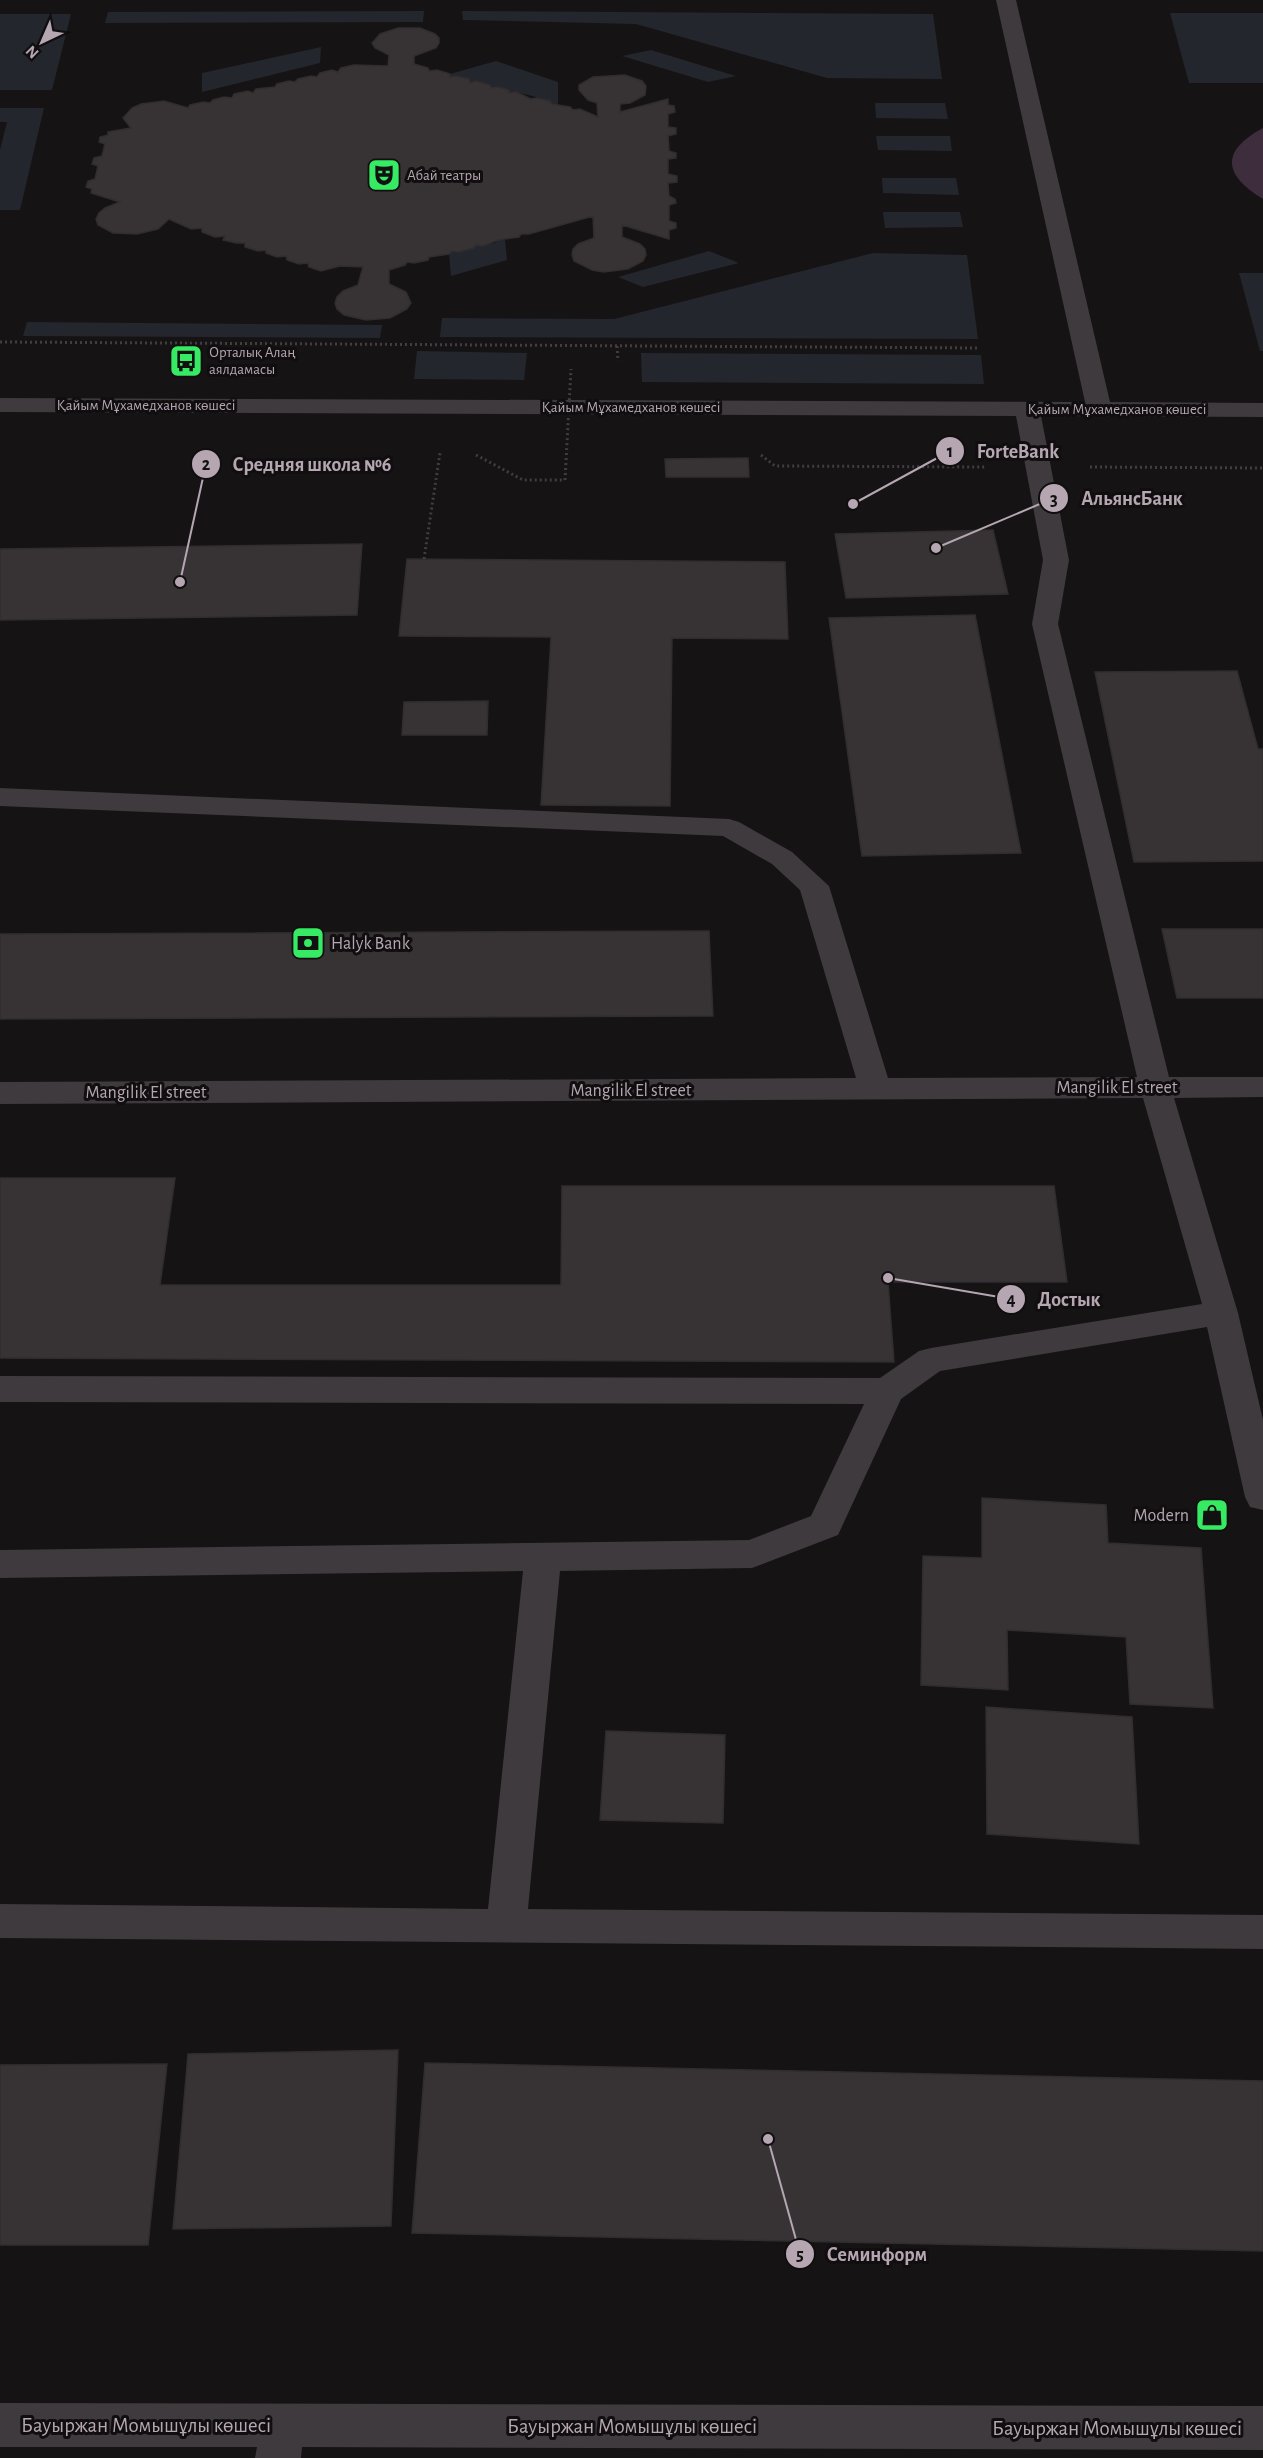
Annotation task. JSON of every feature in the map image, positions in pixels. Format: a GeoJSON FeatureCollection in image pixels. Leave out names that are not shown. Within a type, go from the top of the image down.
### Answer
{"type":"FeatureCollection","features":[{"type":"Feature","properties":{"kind":"street"},"geometry":{"type":"LineString","coordinates":[[1006,0],[1099,409]]}},
{"type":"Feature","properties":{"kind":"street","name":"Қайым Мұхамедханов көшесі"},"geometry":{"type":"LineString","coordinates":[[0,405],[1263,410]]}},
{"type":"Feature","properties":{"kind":"street"},"geometry":{"type":"LineString","coordinates":[[1027,409],[1056,560],[1045,624],[1155,1086],[1221,1313],[1263,1497]]}},
{"type":"Feature","properties":{"kind":"street"},"geometry":{"type":"LineString","coordinates":[[0,797],[729,828],[782,858],[814,886],[876,1088]]}},
{"type":"Feature","properties":{"kind":"street","name":"Mangilik El street"},"geometry":{"type":"LineString","coordinates":[[0,1093],[1263,1087]]}},
{"type":"Feature","properties":{"kind":"street"},"geometry":{"type":"LineString","coordinates":[[0,1564],[752,1554],[825,1525],[887,1391],[931,1359],[1221,1313]]}},
{"type":"Feature","properties":{"kind":"street"},"geometry":{"type":"LineString","coordinates":[[0,1389],[887,1391]]}},
{"type":"Feature","properties":{"kind":"street"},"geometry":{"type":"LineString","coordinates":[[506,1926],[543,1557]]}},
{"type":"Feature","properties":{"kind":"street"},"geometry":{"type":"LineString","coordinates":[[0,1921],[1184,1934],[1263,1932]]}},
{"type":"Feature","properties":{"kind":"street","name":"Бауыржан Момышұлы көшесі"},"geometry":{"type":"LineString","coordinates":[[0,2425],[280,2442],[1263,2428]]}},
{"type":"Feature","properties":{"kind":"path"},"geometry":{"type":"LineString","coordinates":[[0,342],[979,348]]}},
{"type":"Feature","properties":{"kind":"path"},"geometry":{"type":"LineString","coordinates":[[617,346],[618,369]]}},
{"type":"Feature","properties":{"kind":"path"},"geometry":{"type":"LineString","coordinates":[[473,454],[523,480],[565,480],[571,369]]}},
{"type":"Feature","properties":{"kind":"path"},"geometry":{"type":"LineString","coordinates":[[424,559],[441,449]]}},
{"type":"Feature","properties":{"kind":"shaded area"},"geometry":{"type":"Polygon","coordinates":[[[424,11],[423,22],[105,23],[108,12],[424,11]]]}},
{"type":"Feature","properties":{"kind":"shaded area"},"geometry":{"type":"Polygon","coordinates":[[[462,11],[933,14],[942,79],[827,78],[636,24],[463,20],[462,11]]]}},
{"type":"Feature","properties":{"kind":"shaded area"},"geometry":{"type":"Polygon","coordinates":[[[1170,13],[1263,13],[1263,83],[1189,83],[1170,13]]]}},
{"type":"Feature","properties":{"kind":"shaded area"},"geometry":{"type":"Polygon","coordinates":[[[0,14],[71,14],[52,90],[0,90],[0,14]]]}},
{"type":"Feature","properties":{"kind":"shaded area"},"geometry":{"type":"Polygon","coordinates":[[[321,47],[320,63],[202,92],[202,73],[321,47]]]}},
{"type":"Feature","properties":{"kind":"shaded area"},"geometry":{"type":"Polygon","coordinates":[[[651,50],[736,76],[708,82],[622,56],[651,50]]]}},
{"type":"Feature","properties":{"kind":"shaded area"},"geometry":{"type":"Polygon","coordinates":[[[496,61],[558,82],[558,104],[524,94],[509,93],[509,90],[498,87],[491,88],[489,85],[476,81],[470,83],[469,79],[450,77],[450,74],[496,61]]]}},
{"type":"Feature","properties":{"kind":"shaded area"},"geometry":{"type":"Polygon","coordinates":[[[875,103],[945,103],[948,119],[876,118],[875,103]]]}},
{"type":"Feature","properties":{"kind":"shaded area"},"geometry":{"type":"Polygon","coordinates":[[[0,108],[44,108],[20,210],[0,210],[0,150],[7,122],[0,122],[0,108]]]}},
{"type":"Feature","properties":{"kind":"shaded area"},"geometry":{"type":"Polygon","coordinates":[[[1263,128],[1263,199],[1240,181],[1234,172],[1232,163],[1239,145],[1263,128]]]}},
{"type":"Feature","properties":{"kind":"shaded area"},"geometry":{"type":"Polygon","coordinates":[[[876,136],[950,136],[952,151],[878,150],[876,136]]]}},
{"type":"Feature","properties":{"kind":"shaded area"},"geometry":{"type":"Polygon","coordinates":[[[882,178],[956,178],[959,195],[883,193],[882,178]]]}},
{"type":"Feature","properties":{"kind":"shaded area"},"geometry":{"type":"Polygon","coordinates":[[[883,212],[960,212],[963,227],[885,228],[883,212]]]}},
{"type":"Feature","properties":{"kind":"shaded area"},"geometry":{"type":"Polygon","coordinates":[[[498,240],[505,240],[507,260],[451,276],[449,254],[452,251],[459,252],[474,248],[476,245],[495,243],[498,240]]]}},
{"type":"Feature","properties":{"kind":"shaded area"},"geometry":{"type":"Polygon","coordinates":[[[709,251],[739,263],[643,287],[618,277],[709,251]]]}},
{"type":"Feature","properties":{"kind":"shaded area"},"geometry":{"type":"Polygon","coordinates":[[[873,253],[967,255],[978,339],[440,337],[442,318],[614,319],[873,253]]]}},
{"type":"Feature","properties":{"kind":"shaded area"},"geometry":{"type":"Polygon","coordinates":[[[1239,273],[1263,273],[1263,351],[1260,351],[1239,273]]]}},
{"type":"Feature","properties":{"kind":"shaded area"},"geometry":{"type":"Polygon","coordinates":[[[27,322],[382,325],[380,338],[23,336],[27,322]]]}},
{"type":"Feature","properties":{"kind":"shaded area"},"geometry":{"type":"Polygon","coordinates":[[[417,351],[527,353],[524,380],[414,379],[417,351]]]}},
{"type":"Feature","properties":{"kind":"shaded area"},"geometry":{"type":"Polygon","coordinates":[[[641,353],[981,355],[984,384],[642,382],[641,353]]]}},
{"type":"Feature","properties":{"kind":"building","name":"Абай театры"},"geometry":{"type":"Polygon","coordinates":[[[398,28],[420,28],[439,38],[436,48],[414,56],[414,64],[428,68],[429,71],[437,70],[450,74],[450,77],[469,79],[470,83],[476,81],[490,85],[491,88],[509,90],[509,93],[516,92],[531,99],[550,101],[552,104],[570,107],[573,110],[580,109],[598,117],[597,103],[588,100],[579,90],[579,85],[593,77],[625,75],[642,81],[646,86],[645,95],[630,103],[620,104],[620,112],[668,99],[668,105],[674,106],[675,112],[668,114],[668,127],[676,128],[676,134],[668,136],[669,151],[676,153],[676,158],[668,159],[668,174],[677,176],[677,182],[668,183],[669,196],[675,199],[676,203],[669,205],[669,221],[676,223],[676,228],[669,230],[669,239],[622,225],[622,237],[640,244],[645,249],[646,255],[643,261],[628,269],[604,272],[592,270],[574,261],[572,255],[573,249],[578,244],[594,238],[593,216],[529,234],[521,234],[519,237],[498,240],[483,246],[476,245],[474,248],[429,257],[428,260],[407,262],[405,265],[389,270],[389,284],[406,292],[411,303],[407,309],[390,318],[366,320],[344,315],[337,309],[335,303],[343,291],[358,285],[363,267],[340,266],[321,271],[309,267],[308,263],[299,264],[287,260],[286,256],[277,257],[266,253],[266,250],[258,251],[245,247],[245,243],[223,240],[225,236],[215,237],[202,232],[202,228],[191,229],[169,219],[158,229],[137,234],[113,233],[98,225],[96,219],[99,213],[120,202],[91,193],[92,189],[86,187],[88,181],[95,179],[98,166],[92,164],[94,158],[102,156],[105,144],[99,142],[100,137],[108,135],[108,132],[131,128],[123,118],[132,108],[141,104],[164,101],[188,108],[190,105],[210,103],[224,97],[232,98],[234,94],[248,91],[253,93],[256,89],[275,87],[277,84],[295,82],[311,76],[317,77],[320,73],[332,70],[338,72],[341,68],[354,65],[388,66],[389,55],[375,48],[372,43],[380,34],[398,28]]]}},
{"type":"Feature","properties":{"kind":"building"},"geometry":{"type":"Polygon","coordinates":[[[748,458],[749,477],[666,477],[665,459],[748,458]]]}},
{"type":"Feature","properties":{"kind":"building"},"geometry":{"type":"Polygon","coordinates":[[[993,530],[1008,594],[846,598],[835,534],[993,530]]]}},
{"type":"Feature","properties":{"kind":"building"},"geometry":{"type":"Polygon","coordinates":[[[362,544],[357,615],[0,620],[0,549],[362,544]]]}},
{"type":"Feature","properties":{"kind":"building"},"geometry":{"type":"Polygon","coordinates":[[[407,559],[785,562],[788,639],[672,638],[670,806],[541,805],[551,637],[399,636],[407,559]]]}},
{"type":"Feature","properties":{"kind":"building"},"geometry":{"type":"Polygon","coordinates":[[[975,615],[1021,853],[862,856],[829,618],[975,615]]]}},
{"type":"Feature","properties":{"kind":"building"},"geometry":{"type":"Polygon","coordinates":[[[1237,671],[1258,749],[1263,749],[1263,861],[1134,862],[1095,672],[1237,671]]]}},
{"type":"Feature","properties":{"kind":"building"},"geometry":{"type":"Polygon","coordinates":[[[488,701],[487,735],[402,735],[404,702],[488,701]]]}},
{"type":"Feature","properties":{"kind":"building"},"geometry":{"type":"Polygon","coordinates":[[[1162,929],[1263,929],[1263,998],[1177,998],[1162,929]]]}},
{"type":"Feature","properties":{"kind":"building"},"geometry":{"type":"Polygon","coordinates":[[[709,931],[713,1016],[0,1019],[0,934],[709,931]]]}},
{"type":"Feature","properties":{"kind":"building"},"geometry":{"type":"Polygon","coordinates":[[[0,1178],[175,1178],[160,1285],[561,1285],[562,1186],[1054,1186],[1067,1282],[888,1282],[894,1362],[0,1358],[0,1178]]]}},
{"type":"Feature","properties":{"kind":"building"},"geometry":{"type":"Polygon","coordinates":[[[982,1498],[1106,1505],[1108,1543],[1201,1548],[1213,1708],[1130,1704],[1126,1637],[1007,1630],[1008,1690],[921,1685],[923,1556],[982,1558],[982,1498]]]}},
{"type":"Feature","properties":{"kind":"building"},"geometry":{"type":"Polygon","coordinates":[[[986,1707],[1132,1717],[1139,1844],[987,1834],[986,1707]]]}},
{"type":"Feature","properties":{"kind":"building"},"geometry":{"type":"Polygon","coordinates":[[[606,1731],[725,1735],[723,1823],[600,1820],[606,1731]]]}},
{"type":"Feature","properties":{"kind":"building"},"geometry":{"type":"Polygon","coordinates":[[[398,2050],[391,2226],[173,2229],[188,2054],[398,2050]]]}},
{"type":"Feature","properties":{"kind":"building"},"geometry":{"type":"Polygon","coordinates":[[[425,2063],[1263,2081],[1263,2251],[412,2233],[425,2063]]]}},
{"type":"Feature","properties":{"kind":"building"},"geometry":{"type":"Polygon","coordinates":[[[167,2064],[148,2245],[0,2245],[0,2065],[167,2064]]]}},
{"type":"Feature","properties":{"kind":"place","name":"Абай театры"},"geometry":{"type":"Point","coordinates":[384,175]}},
{"type":"Feature","properties":{"kind":"place","name":"Орталық Алаң аялдамасы"},"geometry":{"type":"Point","coordinates":[186,361]}},
{"type":"Feature","properties":{"kind":"place","name":"ForteBank"},"geometry":{"type":"Point","coordinates":[853,504]}},
{"type":"Feature","properties":{"kind":"place","name":"АльянсБанк"},"geometry":{"type":"Point","coordinates":[936,548]}},
{"type":"Feature","properties":{"kind":"place","name":"Средняя школа №6"},"geometry":{"type":"Point","coordinates":[180,582]}},
{"type":"Feature","properties":{"kind":"place","name":"Halyk Bank"},"geometry":{"type":"Point","coordinates":[308,943]}},
{"type":"Feature","properties":{"kind":"place","name":"Достык"},"geometry":{"type":"Point","coordinates":[888,1278]}},
{"type":"Feature","properties":{"kind":"place","name":"Modern"},"geometry":{"type":"Point","coordinates":[1212,1515]}},
{"type":"Feature","properties":{"kind":"place","name":"Семинформ"},"geometry":{"type":"Point","coordinates":[768,2139]}}]}
